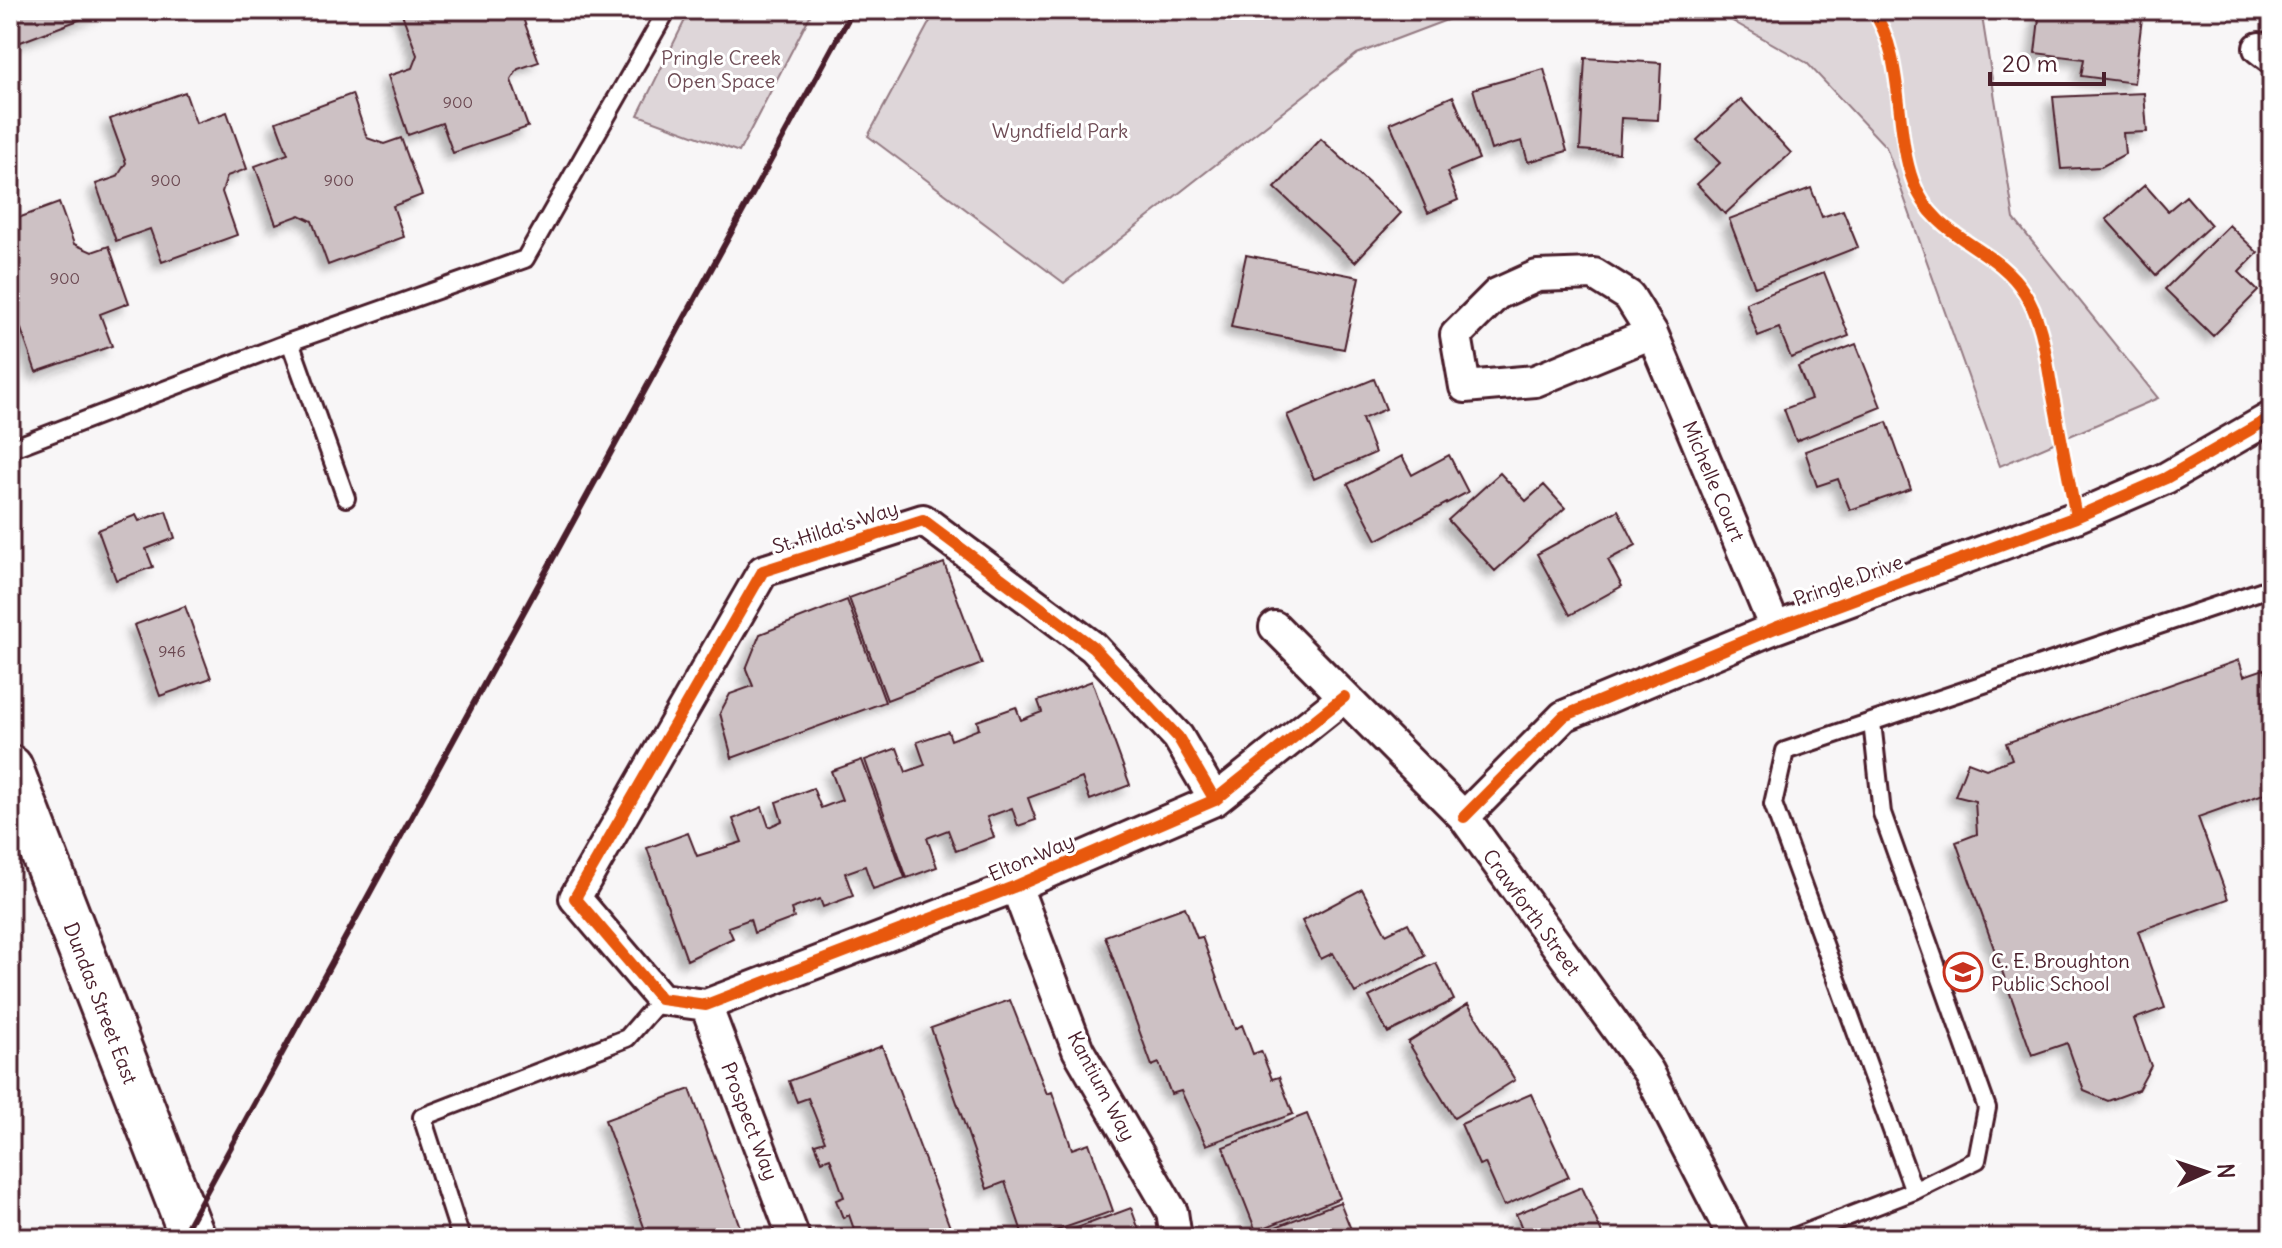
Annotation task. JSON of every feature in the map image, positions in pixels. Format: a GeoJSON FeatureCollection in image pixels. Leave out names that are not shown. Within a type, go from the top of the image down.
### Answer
{"type":"FeatureCollection","features":[{"type":"Feature","properties":{"kind":"main road","name":"Dundas Street East"},"geometry":{"type":"LineString","coordinates":[[10,768],[193,1238]]}},
{"type":"Feature","properties":{"kind":"street","name":"Michelle Court"},"geometry":{"type":"LineString","coordinates":[[1652,333],[1535,381],[1465,387],[1456,335],[1497,294],[1537,276],[1594,274],[1629,296],[1652,333],[1775,628]]}},
{"type":"Feature","properties":{"kind":"street","name":"Pringle Drive"},"geometry":{"type":"LineString","coordinates":[[1464,817],[1564,716],[1775,628],[2076,517],[2166,478],[2272,417]]}},
{"type":"Feature","properties":{"kind":"street","name":"St. Hilda's Way"},"geometry":{"type":"LineString","coordinates":[[661,999],[575,898],[763,571],[923,520],[1093,647],[1178,737],[1215,800]]}},
{"type":"Feature","properties":{"kind":"street","name":"Crawforth Street"},"geometry":{"type":"LineString","coordinates":[[1275,627],[1464,817],[1648,1071],[1734,1238]]}},
{"type":"Feature","properties":{"kind":"street","name":"Elton Way"},"geometry":{"type":"LineString","coordinates":[[706,1005],[1016,886],[1215,800],[1344,697]]}},
{"type":"Feature","properties":{"kind":"street","name":"Kantium Way"},"geometry":{"type":"LineString","coordinates":[[1016,886],[1078,1050],[1172,1212],[1176,1238]]}},
{"type":"Feature","properties":{"kind":"street"},"geometry":{"type":"LineString","coordinates":[[661,999],[706,1005]]}},
{"type":"Feature","properties":{"kind":"street","name":"Prospect Way"},"geometry":{"type":"LineString","coordinates":[[706,1005],[794,1238]]}},
{"type":"Feature","properties":{"kind":"lane"},"geometry":{"type":"LineString","coordinates":[[10,449],[290,342],[525,259],[667,10]]}},
{"type":"Feature","properties":{"kind":"lane"},"geometry":{"type":"LineString","coordinates":[[290,342],[346,498]]}},
{"type":"Feature","properties":{"kind":"lane"},"geometry":{"type":"LineString","coordinates":[[1914,1191],[1773,804],[1785,751],[2272,587]]}},
{"type":"Feature","properties":{"kind":"lane"},"geometry":{"type":"LineString","coordinates":[[1792,1238],[1914,1191],[1977,1160],[1987,1108],[1882,813],[1872,722]]}},
{"type":"Feature","properties":{"kind":"lane"},"geometry":{"type":"LineString","coordinates":[[461,1238],[422,1117],[627,1038],[661,999]]}},
{"type":"Feature","properties":{"kind":"green space","name":"Pringle Creek Open Space"},"geometry":{"type":"Polygon","coordinates":[[[690,10],[813,10],[739,152],[638,115],[690,10]]]}},
{"type":"Feature","properties":{"kind":"green space","name":"Wyndfield Park"},"geometry":{"type":"Polygon","coordinates":[[[936,10],[1473,10],[1357,54],[1064,283],[868,136],[936,10]]]}},
{"type":"Feature","properties":{"kind":"green space"},"geometry":{"type":"Polygon","coordinates":[[[1713,10],[1981,10],[2014,219],[2158,398],[2000,466],[1886,147],[1807,63],[1713,10]]]}},
{"type":"Feature","properties":{"kind":"building"},"geometry":{"type":"Polygon","coordinates":[[[10,10],[105,10],[10,46],[10,10]]]}},
{"type":"Feature","properties":{"kind":"building"},"geometry":{"type":"Polygon","coordinates":[[[485,10],[487,15],[502,10],[520,10],[539,62],[518,69],[511,80],[528,127],[453,153],[442,123],[408,135],[388,76],[412,68],[417,55],[401,11],[485,10]]]}},
{"type":"Feature","properties":{"kind":"building"},"geometry":{"type":"Polygon","coordinates":[[[2040,10],[2143,10],[2134,83],[2081,76],[2084,59],[2035,53],[2040,10]]]}},
{"type":"Feature","properties":{"kind":"building"},"geometry":{"type":"Polygon","coordinates":[[[1585,58],[1661,63],[1658,120],[1621,118],[1619,153],[1580,150],[1585,58]]]}},
{"type":"Feature","properties":{"kind":"building"},"geometry":{"type":"Polygon","coordinates":[[[1544,69],[1567,151],[1528,162],[1522,141],[1491,150],[1473,89],[1544,69]]]}},
{"type":"Feature","properties":{"kind":"building"},"geometry":{"type":"Polygon","coordinates":[[[185,92],[196,123],[227,112],[247,169],[227,176],[222,192],[237,235],[162,262],[150,229],[116,241],[96,184],[117,177],[126,163],[110,119],[185,92]]]}},
{"type":"Feature","properties":{"kind":"building"},"geometry":{"type":"Polygon","coordinates":[[[2144,93],[2147,132],[2123,133],[2125,154],[2101,167],[2061,169],[2053,97],[2144,93]]]}},
{"type":"Feature","properties":{"kind":"building"},"geometry":{"type":"Polygon","coordinates":[[[352,94],[367,138],[384,144],[401,138],[422,195],[393,206],[404,237],[328,265],[312,221],[300,215],[276,224],[255,166],[288,154],[276,122],[352,94]]]}},
{"type":"Feature","properties":{"kind":"building"},"geometry":{"type":"Polygon","coordinates":[[[1453,96],[1479,159],[1447,172],[1458,200],[1428,213],[1390,123],[1453,96]]]}},
{"type":"Feature","properties":{"kind":"building"},"geometry":{"type":"Polygon","coordinates":[[[1741,99],[1791,153],[1725,214],[1697,184],[1720,163],[1697,140],[1741,99]]]}},
{"type":"Feature","properties":{"kind":"building"},"geometry":{"type":"Polygon","coordinates":[[[1321,139],[1401,213],[1355,262],[1275,188],[1321,139]]]}},
{"type":"Feature","properties":{"kind":"building"},"geometry":{"type":"Polygon","coordinates":[[[2145,185],[2168,211],[2186,196],[2211,225],[2156,275],[2106,219],[2145,185]]]}},
{"type":"Feature","properties":{"kind":"building"},"geometry":{"type":"Polygon","coordinates":[[[1811,188],[1822,217],[1843,210],[1858,247],[1755,287],[1729,219],[1811,188]]]}},
{"type":"Feature","properties":{"kind":"building"},"geometry":{"type":"Polygon","coordinates":[[[59,203],[74,244],[92,252],[109,246],[129,303],[100,314],[112,346],[36,372],[21,329],[10,325],[10,221],[59,203]]]}},
{"type":"Feature","properties":{"kind":"building"},"geometry":{"type":"Polygon","coordinates":[[[2229,225],[2258,253],[2239,272],[2258,291],[2213,336],[2165,289],[2229,225]]]}},
{"type":"Feature","properties":{"kind":"building"},"geometry":{"type":"Polygon","coordinates":[[[1246,255],[1359,277],[1344,349],[1231,327],[1246,255]]]}},
{"type":"Feature","properties":{"kind":"building"},"geometry":{"type":"Polygon","coordinates":[[[1824,272],[1849,336],[1791,358],[1779,328],[1758,336],[1746,303],[1824,272]]]}},
{"type":"Feature","properties":{"kind":"building"},"geometry":{"type":"Polygon","coordinates":[[[1856,344],[1881,407],[1796,441],[1784,409],[1811,399],[1798,367],[1856,344]]]}},
{"type":"Feature","properties":{"kind":"building"},"geometry":{"type":"Polygon","coordinates":[[[1374,379],[1386,409],[1362,419],[1375,453],[1314,479],[1287,415],[1374,379]]]}},
{"type":"Feature","properties":{"kind":"building"},"geometry":{"type":"Polygon","coordinates":[[[1887,422],[1911,489],[1850,510],[1838,479],[1817,486],[1805,451],[1887,422]]]}},
{"type":"Feature","properties":{"kind":"building"},"geometry":{"type":"Polygon","coordinates":[[[1449,455],[1468,492],[1377,540],[1348,484],[1402,456],[1412,475],[1449,455]]]}},
{"type":"Feature","properties":{"kind":"building"},"geometry":{"type":"Polygon","coordinates":[[[1500,473],[1526,501],[1544,485],[1565,508],[1495,571],[1448,520],[1500,473]]]}},
{"type":"Feature","properties":{"kind":"building"},"geometry":{"type":"Polygon","coordinates":[[[1618,510],[1636,545],[1608,560],[1622,586],[1570,615],[1537,554],[1618,510]]]}},
{"type":"Feature","properties":{"kind":"building"},"geometry":{"type":"Polygon","coordinates":[[[166,511],[175,538],[146,549],[153,567],[116,580],[98,530],[136,515],[139,521],[166,511]]]}},
{"type":"Feature","properties":{"kind":"building"},"geometry":{"type":"Polygon","coordinates":[[[944,563],[982,664],[887,700],[849,598],[944,563]]]}},
{"type":"Feature","properties":{"kind":"building"},"geometry":{"type":"Polygon","coordinates":[[[847,600],[885,702],[732,758],[720,713],[730,694],[753,686],[746,669],[760,634],[847,600]]]}},
{"type":"Feature","properties":{"kind":"building"},"geometry":{"type":"Polygon","coordinates":[[[185,606],[211,678],[160,696],[134,625],[185,606]]]}},
{"type":"Feature","properties":{"kind":"building"},"geometry":{"type":"Polygon","coordinates":[[[2239,660],[2244,676],[2264,669],[2272,691],[2272,791],[2198,817],[2228,899],[2138,931],[2165,1008],[2134,1019],[2151,1066],[2138,1090],[2108,1101],[2084,1091],[2067,1043],[2032,1055],[1956,842],[1977,834],[1975,801],[1955,796],[1968,762],[1986,769],[2012,759],[2006,743],[2239,660]]]}},
{"type":"Feature","properties":{"kind":"building"},"geometry":{"type":"Polygon","coordinates":[[[1092,681],[1130,785],[1090,800],[1082,778],[1028,798],[1036,820],[1018,826],[1012,808],[987,817],[994,837],[956,851],[948,830],[927,838],[937,867],[907,878],[865,760],[897,748],[906,772],[925,765],[917,742],[948,731],[951,740],[979,729],[977,721],[1016,707],[1021,720],[1042,712],[1038,701],[1092,681]]]}},
{"type":"Feature","properties":{"kind":"building"},"geometry":{"type":"Polygon","coordinates":[[[862,760],[905,878],[873,889],[865,866],[845,873],[853,896],[823,907],[820,899],[791,909],[794,918],[754,933],[750,919],[728,927],[733,938],[687,960],[647,848],[688,833],[697,856],[742,842],[733,819],[762,807],[769,827],[782,821],[776,802],[813,788],[821,808],[842,800],[831,771],[862,760]]]}},
{"type":"Feature","properties":{"kind":"building"},"geometry":{"type":"Polygon","coordinates":[[[1362,889],[1386,934],[1408,923],[1425,956],[1355,993],[1333,953],[1321,959],[1302,921],[1362,889]]]}},
{"type":"Feature","properties":{"kind":"building"},"geometry":{"type":"Polygon","coordinates":[[[1185,907],[1197,938],[1202,937],[1235,1029],[1242,1025],[1253,1054],[1261,1051],[1272,1079],[1279,1077],[1293,1114],[1206,1145],[1181,1091],[1171,1094],[1159,1063],[1152,1066],[1105,936],[1185,907]]]}},
{"type":"Feature","properties":{"kind":"building"},"geometry":{"type":"Polygon","coordinates":[[[1436,963],[1454,1000],[1388,1033],[1369,997],[1436,963]]]}},
{"type":"Feature","properties":{"kind":"building"},"geometry":{"type":"Polygon","coordinates":[[[1010,1000],[1047,1094],[1052,1092],[1072,1149],[1089,1143],[1113,1211],[1035,1238],[1024,1238],[1005,1182],[987,1189],[931,1028],[1010,1000]]]}},
{"type":"Feature","properties":{"kind":"building"},"geometry":{"type":"Polygon","coordinates":[[[1468,1004],[1515,1080],[1454,1118],[1408,1042],[1468,1004]]]}},
{"type":"Feature","properties":{"kind":"building"},"geometry":{"type":"Polygon","coordinates":[[[882,1046],[954,1238],[857,1238],[849,1215],[843,1218],[836,1200],[844,1197],[830,1158],[822,1161],[815,1144],[825,1141],[808,1098],[797,1102],[789,1081],[882,1046]]]}},
{"type":"Feature","properties":{"kind":"building"},"geometry":{"type":"Polygon","coordinates":[[[690,1089],[744,1238],[648,1238],[605,1120],[690,1089]]]}},
{"type":"Feature","properties":{"kind":"building"},"geometry":{"type":"Polygon","coordinates":[[[1531,1094],[1569,1177],[1504,1206],[1485,1163],[1479,1165],[1461,1124],[1531,1094]]]}},
{"type":"Feature","properties":{"kind":"building"},"geometry":{"type":"Polygon","coordinates":[[[1307,1114],[1340,1198],[1256,1231],[1223,1147],[1307,1114]]]}},
{"type":"Feature","properties":{"kind":"building"},"geometry":{"type":"Polygon","coordinates":[[[1582,1187],[1604,1238],[1526,1238],[1516,1214],[1582,1187]]]}},
{"type":"Feature","properties":{"kind":"building"},"geometry":{"type":"Polygon","coordinates":[[[1340,1202],[1352,1232],[1344,1238],[1256,1238],[1255,1235],[1340,1202]]]}},
{"type":"Feature","properties":{"kind":"building"},"geometry":{"type":"Polygon","coordinates":[[[1131,1208],[1142,1238],[1050,1238],[1131,1208]]]}},
{"type":"Feature","properties":{"kind":"railway"},"geometry":{"type":"LineString","coordinates":[[181,1238],[853,10]]}},
{"type":"Feature","properties":{"kind":"cycle path"},"geometry":{"type":"LineString","coordinates":[[1872,10],[1890,48],[1907,161],[1923,201],[1950,230],[2012,276],[2036,315],[2046,352],[2076,517]]}},
{"type":"Feature","properties":{"kind":"cycle path"},"geometry":{"type":"LineString","coordinates":[[1464,817],[1564,716],[1775,628],[2076,517],[2166,478],[2272,417]]}},
{"type":"Feature","properties":{"kind":"cycle path"},"geometry":{"type":"LineString","coordinates":[[1215,800],[1178,737],[1093,647],[923,520],[763,571],[575,898],[661,999],[706,1005],[1016,886],[1215,800],[1344,697]]}},
{"type":"Feature","properties":{"kind":"place","name":"C. E. Broughton Public School"},"geometry":{"type":"Point","coordinates":[1963,972]}}]}
